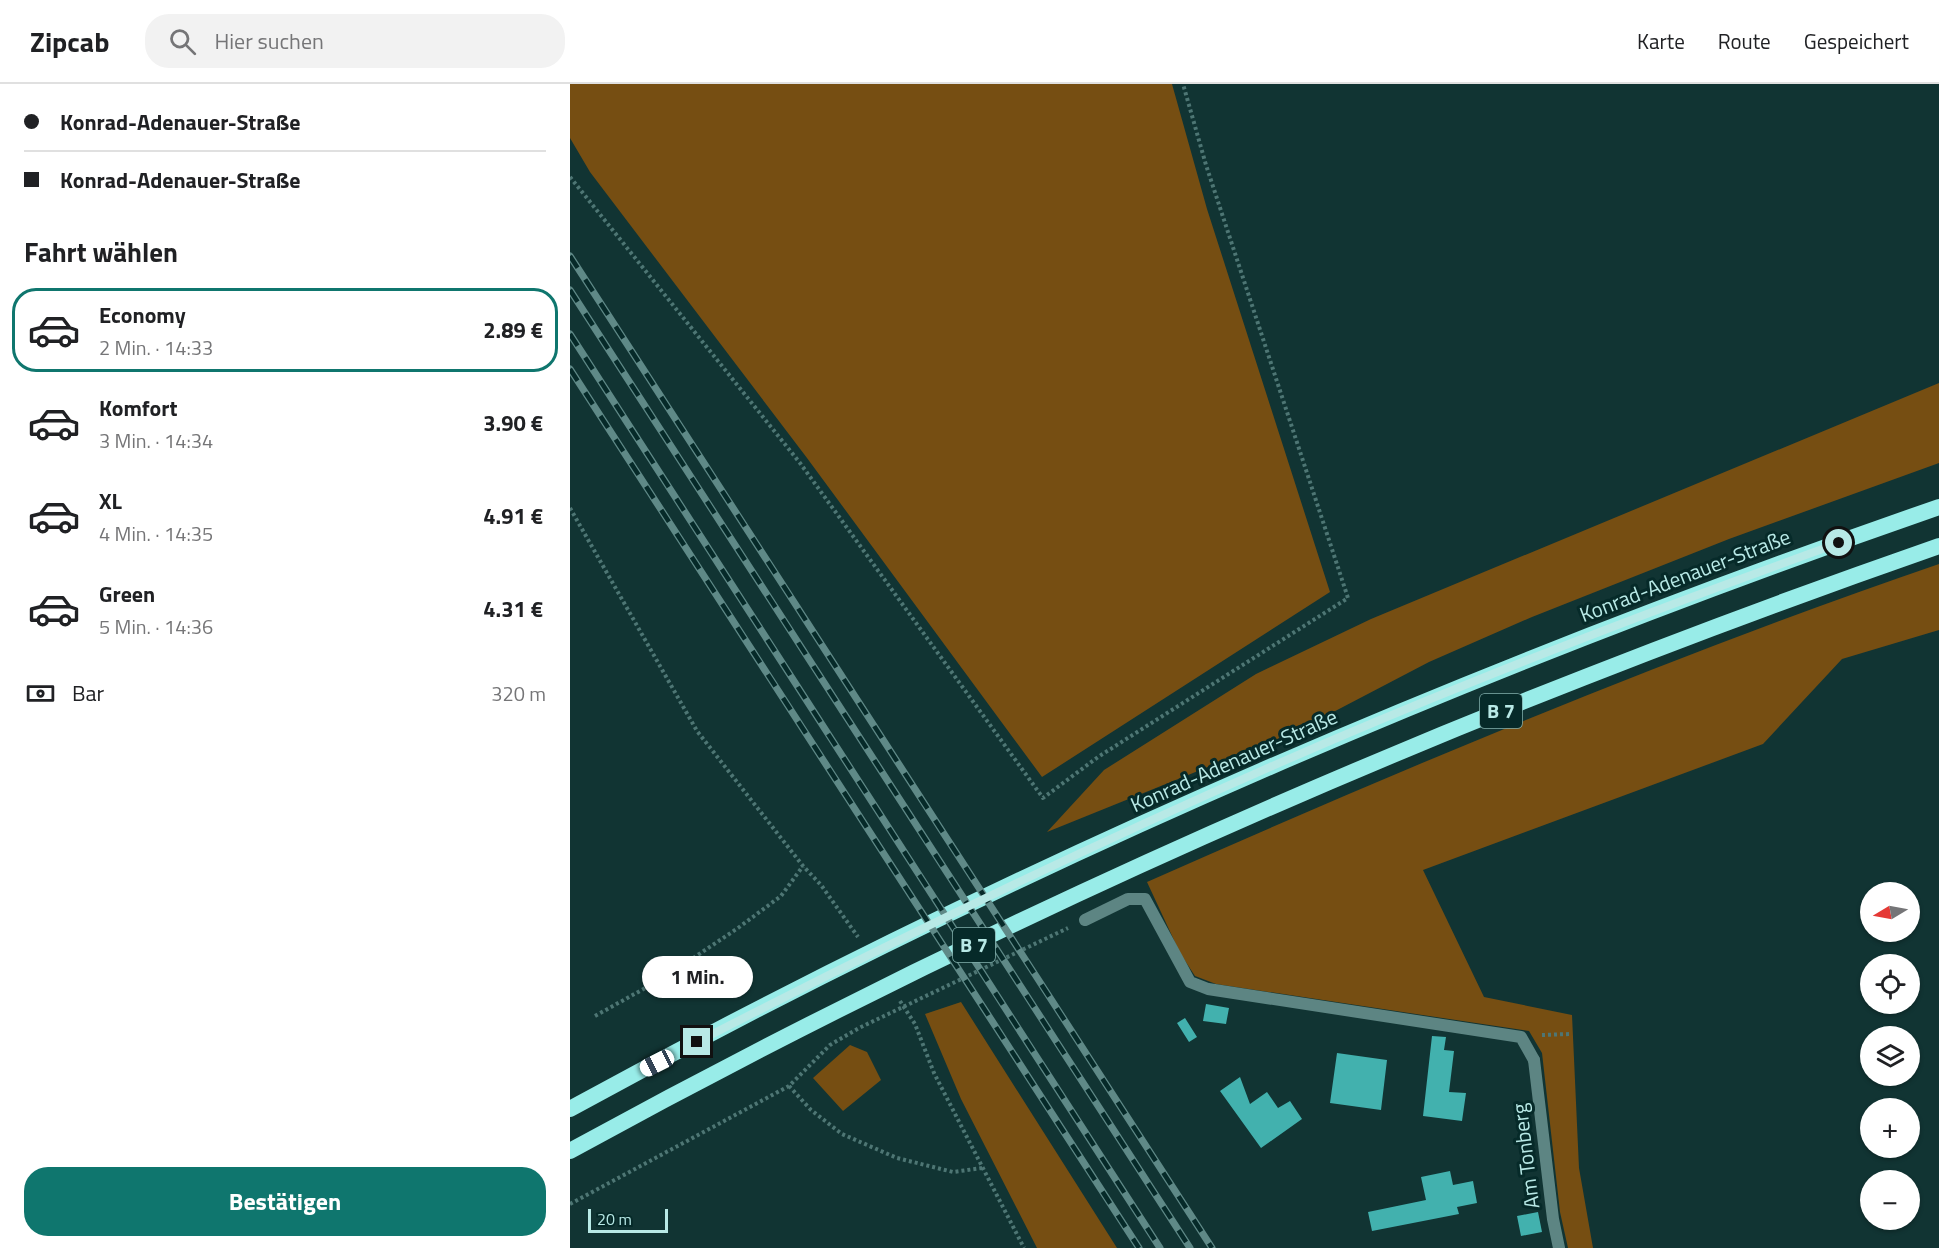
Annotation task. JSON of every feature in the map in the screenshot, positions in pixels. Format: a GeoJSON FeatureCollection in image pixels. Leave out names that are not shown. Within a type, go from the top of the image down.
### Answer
{"type":"FeatureCollection","features":[{"type":"Feature","properties":{"kind":"highway","name":"Konrad-Adenauer-Straße"},"geometry":{"type":"LineString","coordinates":[[570,1109],[860,953],[1252,776],[1474,681],[1709,590],[1939,507]]}},
{"type":"Feature","properties":{"kind":"highway","name":"B 7"},"geometry":{"type":"LineString","coordinates":[[570,1151],[878,991],[1071,898],[1443,734],[1772,604],[1939,546]]}},
{"type":"Feature","properties":{"kind":"street"},"geometry":{"type":"LineString","coordinates":[[1085,920],[1128,899],[1145,899],[1190,982],[1208,989],[1521,1037],[1526,1044]]}},
{"type":"Feature","properties":{"kind":"street","name":"Am Tonberg"},"geometry":{"type":"LineString","coordinates":[[1526,1044],[1534,1060],[1553,1219],[1559,1248]]}},
{"type":"Feature","properties":{"kind":"path"},"geometry":{"type":"LineString","coordinates":[[570,177],[800,464],[1043,798],[1098,757],[1348,598],[1206,165],[1183,84]]}},
{"type":"Feature","properties":{"kind":"path"},"geometry":{"type":"LineString","coordinates":[[570,508],[697,731],[803,866],[821,885],[860,953]]}},
{"type":"Feature","properties":{"kind":"path"},"geometry":{"type":"LineString","coordinates":[[596,1016],[665,977],[738,928],[781,896],[803,866]]}},
{"type":"Feature","properties":{"kind":"path"},"geometry":{"type":"LineString","coordinates":[[570,1204],[789,1086],[830,1046],[892,1012],[1085,920]]}},
{"type":"Feature","properties":{"kind":"path"},"geometry":{"type":"LineString","coordinates":[[896,994],[915,1024],[934,1073],[1024,1248]]}},
{"type":"Feature","properties":{"kind":"path"},"geometry":{"type":"LineString","coordinates":[[1526,1044],[1538,1036],[1570,1034]]}},
{"type":"Feature","properties":{"kind":"path"},"geometry":{"type":"LineString","coordinates":[[789,1086],[811,1110],[842,1134],[897,1158],[952,1172],[982,1168]]}},
{"type":"Feature","properties":{"kind":"shaded area"},"geometry":{"type":"Polygon","coordinates":[[[570,84],[1172,84],[1207,209],[1330,592],[1042,777],[807,458],[590,172],[570,138],[570,84]]]}},
{"type":"Feature","properties":{"kind":"shaded area"},"geometry":{"type":"Polygon","coordinates":[[[1939,383],[1939,463],[1729,539],[1532,617],[1429,662],[1297,731],[1047,832],[1104,770],[1256,674],[1371,619],[1939,383]]]}},
{"type":"Feature","properties":{"kind":"shaded area"},"geometry":{"type":"Polygon","coordinates":[[[1939,564],[1939,630],[1842,659],[1763,744],[1423,870],[1484,997],[1572,1015],[1579,1168],[1593,1248],[1568,1248],[1560,1212],[1542,1053],[1529,1031],[1216,984],[1195,976],[1180,953],[1147,882],[1540,714],[1738,636],[1939,564]]]}},
{"type":"Feature","properties":{"kind":"shaded area"},"geometry":{"type":"Polygon","coordinates":[[[961,1002],[1117,1248],[1037,1248],[961,1099],[925,1014],[961,1002]]]}},
{"type":"Feature","properties":{"kind":"shaded area"},"geometry":{"type":"Polygon","coordinates":[[[850,1045],[867,1052],[881,1080],[843,1111],[813,1078],[850,1045]]]}},
{"type":"Feature","properties":{"kind":"building"},"geometry":{"type":"Polygon","coordinates":[[[1206,1004],[1229,1008],[1226,1024],[1203,1021],[1206,1004]]]}},
{"type":"Feature","properties":{"kind":"building"},"geometry":{"type":"Polygon","coordinates":[[[1185,1018],[1197,1037],[1189,1042],[1177,1023],[1185,1018]]]}},
{"type":"Feature","properties":{"kind":"building"},"geometry":{"type":"Polygon","coordinates":[[[1432,1036],[1446,1037],[1444,1050],[1454,1051],[1449,1092],[1466,1093],[1462,1121],[1423,1116],[1432,1036]]]}},
{"type":"Feature","properties":{"kind":"building"},"geometry":{"type":"Polygon","coordinates":[[[1337,1053],[1387,1060],[1381,1110],[1330,1103],[1337,1053]]]}},
{"type":"Feature","properties":{"kind":"building"},"geometry":{"type":"Polygon","coordinates":[[[1240,1077],[1250,1104],[1267,1092],[1278,1108],[1290,1101],[1302,1119],[1261,1148],[1220,1091],[1240,1077]]]}},
{"type":"Feature","properties":{"kind":"building"},"geometry":{"type":"Polygon","coordinates":[[[1450,1171],[1453,1185],[1473,1181],[1477,1203],[1457,1207],[1459,1214],[1372,1231],[1368,1212],[1426,1200],[1421,1177],[1450,1171]]]}},
{"type":"Feature","properties":{"kind":"building"},"geometry":{"type":"Polygon","coordinates":[[[1538,1212],[1542,1232],[1521,1236],[1517,1216],[1538,1212]]]}},
{"type":"Feature","properties":{"kind":"railway"},"geometry":{"type":"LineString","coordinates":[[570,256],[1212,1248]]}},
{"type":"Feature","properties":{"kind":"railway"},"geometry":{"type":"LineString","coordinates":[[570,290],[1190,1248]]}},
{"type":"Feature","properties":{"kind":"railway"},"geometry":{"type":"LineString","coordinates":[[570,334],[1160,1248]]}},
{"type":"Feature","properties":{"kind":"railway"},"geometry":{"type":"LineString","coordinates":[[570,369],[1139,1248]]}},
{"type":"Feature","properties":{"kind":"route"},"geometry":{"type":"LineString","coordinates":[[697,1042],[856,960],[1052,866],[1252,776],[1474,681],[1709,590],[1839,543]]}}]}
